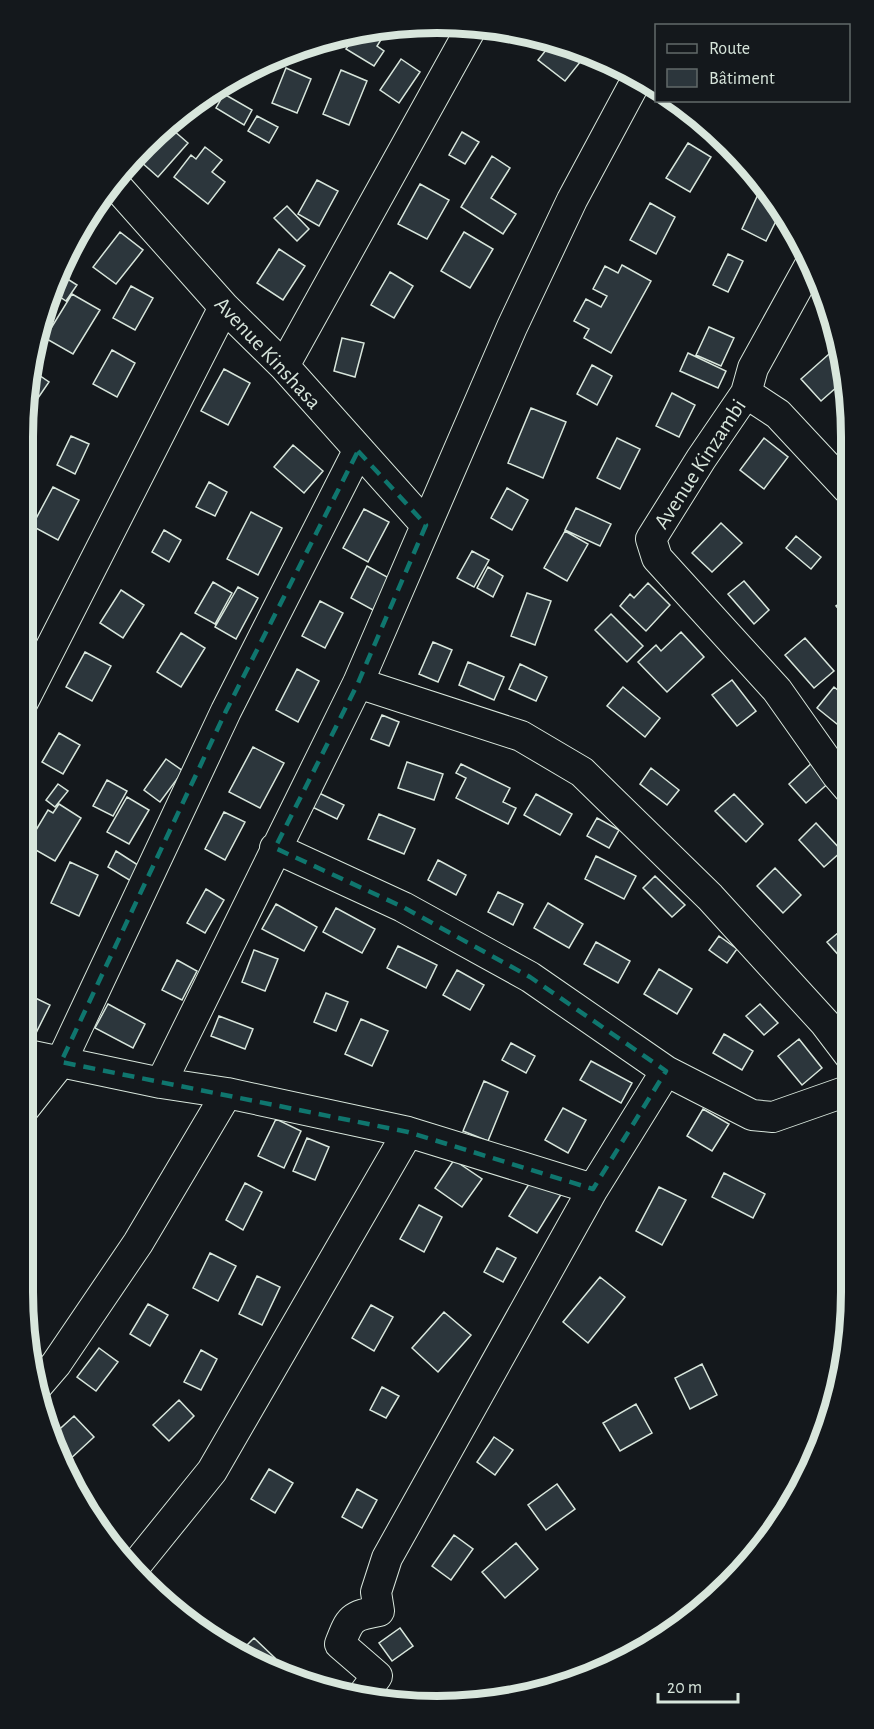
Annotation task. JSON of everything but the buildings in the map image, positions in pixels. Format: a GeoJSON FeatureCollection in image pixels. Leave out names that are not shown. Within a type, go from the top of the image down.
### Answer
{"type":"FeatureCollection","features":[{"type":"Feature","properties":{"kind":"street"},"geometry":{"type":"LineString","coordinates":[[284,366],[468,34]]}},
{"type":"Feature","properties":{"kind":"street"},"geometry":{"type":"LineString","coordinates":[[161,1083],[357,683],[517,316],[572,200],[634,84]]}},
{"type":"Feature","properties":{"kind":"street","name":"Avenue Kinshasa"},"geometry":{"type":"LineString","coordinates":[[118,189],[224,307],[284,366],[426,525]]}},
{"type":"Feature","properties":{"kind":"street","name":"Avenue Kinzambi"},"geometry":{"type":"LineString","coordinates":[[806,273],[753,368],[746,393],[700,459],[651,539],[657,558],[777,690],[841,780]]}},
{"type":"Feature","properties":{"kind":"street"},"geometry":{"type":"LineString","coordinates":[[33,682],[224,307]]}},
{"type":"Feature","properties":{"kind":"street"},"geometry":{"type":"LineString","coordinates":[[746,393],[778,414],[841,482]]}},
{"type":"Feature","properties":{"kind":"street"},"geometry":{"type":"LineString","coordinates":[[33,1097],[61,1062],[226,711],[358,451]]}},
{"type":"Feature","properties":{"kind":"street"},"geometry":{"type":"LineString","coordinates":[[357,683],[521,736],[582,772],[710,897],[825,1023],[841,1044]]}},
{"type":"Feature","properties":{"kind":"street"},"geometry":{"type":"LineString","coordinates":[[275,848],[403,907],[530,977],[666,1071],[752,1115],[772,1117],[841,1093]]}},
{"type":"Feature","properties":{"kind":"street"},"geometry":{"type":"LineString","coordinates":[[33,1056],[161,1083],[227,1093],[408,1132],[592,1189]]}},
{"type":"Feature","properties":{"kind":"street"},"geometry":{"type":"LineString","coordinates":[[367,1690],[377,1676],[340,1644],[348,1625],[359,1614],[379,1611],[376,1592],[387,1558],[592,1189],[666,1071]]}},
{"type":"Feature","properties":{"kind":"street"},"geometry":{"type":"LineString","coordinates":[[43,1379],[56,1364],[138,1243],[227,1093]]}},
{"type":"Feature","properties":{"kind":"street"},"geometry":{"type":"LineString","coordinates":[[138,1563],[212,1471],[408,1132]]}},
{"type":"Feature","properties":{"kind":"highlighted area"},"geometry":{"type":"Polygon","coordinates":[[[358,451],[426,525],[358,683],[275,848],[403,907],[530,977],[666,1071],[593,1189],[408,1132],[61,1062],[226,711],[358,451]]]}}]}
